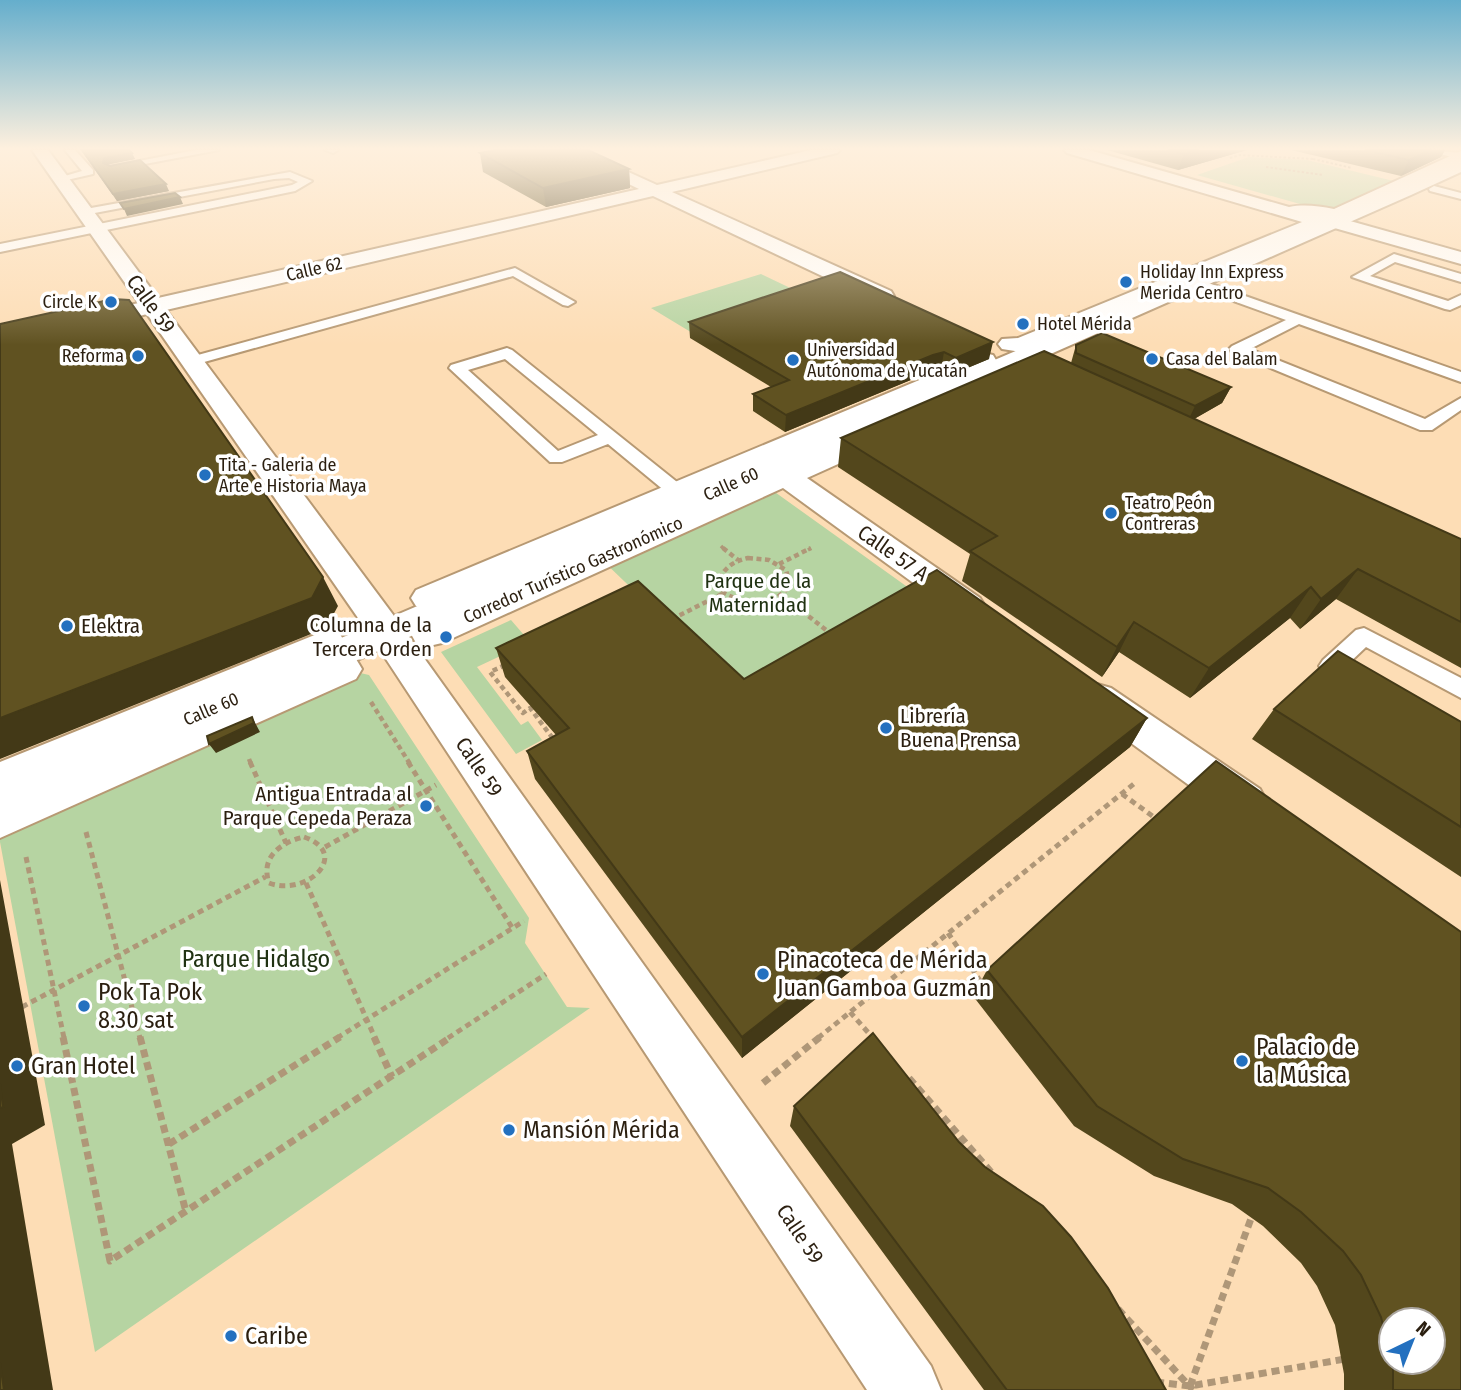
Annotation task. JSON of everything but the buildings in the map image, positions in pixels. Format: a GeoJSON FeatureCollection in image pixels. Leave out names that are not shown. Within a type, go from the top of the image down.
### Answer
{"type":"FeatureCollection","features":[{"type":"Feature","properties":{"kind":"street","name":"Calle 59"},"geometry":{"type":"LineString","coordinates":[[86,215],[192,361],[408,634],[907,1390]]}},
{"type":"Feature","properties":{"kind":"street","name":"Calle 62"},"geometry":{"type":"LineString","coordinates":[[106,317],[545,215]]}},
{"type":"Feature","properties":{"kind":"street"},"geometry":{"type":"LineString","coordinates":[[706,215],[895,302]]}},
{"type":"Feature","properties":{"kind":"street","name":"Corredor Turístico Gastronómico"},"geometry":{"type":"LineString","coordinates":[[1031,363],[1021,345],[1316,223],[1296,215]]}},
{"type":"Feature","properties":{"kind":"street"},"geometry":{"type":"LineString","coordinates":[[1299,215],[1461,258]]}},
{"type":"Feature","properties":{"kind":"street"},"geometry":{"type":"LineString","coordinates":[[1339,227],[1363,215]]}},
{"type":"Feature","properties":{"kind":"street"},"geometry":{"type":"LineString","coordinates":[[1360,222],[1376,215]]}},
{"type":"Feature","properties":{"kind":"street","name":"Corredor Turístico Gastronómico"},"geometry":{"type":"LineString","coordinates":[[408,634],[778,471],[1018,373],[1031,363],[1055,357],[1204,285],[1339,227]]}},
{"type":"Feature","properties":{"kind":"street"},"geometry":{"type":"LineString","coordinates":[[1031,363],[1204,285]]}},
{"type":"Feature","properties":{"kind":"street","name":"Corredor Turístico Gastronómico"},"geometry":{"type":"LineString","coordinates":[[428,598],[684,496],[983,351],[1031,363]]}},
{"type":"Feature","properties":{"kind":"street","name":"Calle 60"},"geometry":{"type":"LineString","coordinates":[[4,802],[408,634],[684,496],[778,471]]}},
{"type":"Feature","properties":{"kind":"street","name":"Calle 57 A"},"geometry":{"type":"LineString","coordinates":[[778,471],[998,628]]}},
{"type":"Feature","properties":{"kind":"street"},"geometry":{"type":"LineString","coordinates":[[4,802],[345,667]]}},
{"type":"Feature","properties":{"kind":"street"},"geometry":{"type":"LineString","coordinates":[[1064,674],[1271,821]]}},
{"type":"Feature","properties":{"kind":"lane"},"geometry":{"type":"LineString","coordinates":[[0,248],[123,215]]}},
{"type":"Feature","properties":{"kind":"lane"},"geometry":{"type":"LineString","coordinates":[[92,223],[139,215]]}},
{"type":"Feature","properties":{"kind":"lane"},"geometry":{"type":"LineString","coordinates":[[1461,278],[1394,258],[1359,277],[1450,306],[1461,299]]}},
{"type":"Feature","properties":{"kind":"lane"},"geometry":{"type":"LineString","coordinates":[[192,361],[515,272],[568,302]]}},
{"type":"Feature","properties":{"kind":"lane"},"geometry":{"type":"LineString","coordinates":[[1204,285],[1461,377]]}},
{"type":"Feature","properties":{"kind":"lane"},"geometry":{"type":"LineString","coordinates":[[1299,319],[1237,349],[1426,426],[1461,403]]}},
{"type":"Feature","properties":{"kind":"lane"},"geometry":{"type":"LineString","coordinates":[[609,437],[556,458],[457,368],[507,353],[684,496]]}},
{"type":"Feature","properties":{"kind":"lane"},"geometry":{"type":"LineString","coordinates":[[1366,686],[1331,666],[1364,636],[1461,689]]}},
{"type":"Feature","properties":{"kind":"path"},"geometry":{"type":"LineString","coordinates":[[748,558],[769,560],[786,570],[790,585],[782,596],[767,603],[743,602],[724,593],[720,578],[729,565],[748,558]]}},
{"type":"Feature","properties":{"kind":"path"},"geometry":{"type":"LineString","coordinates":[[673,619],[724,593]]}},
{"type":"Feature","properties":{"kind":"path"},"geometry":{"type":"LineString","coordinates":[[782,596],[834,636]]}},
{"type":"Feature","properties":{"kind":"path"},"geometry":{"type":"LineString","coordinates":[[664,611],[678,624]]}},
{"type":"Feature","properties":{"kind":"path"},"geometry":{"type":"LineString","coordinates":[[515,660],[490,672],[523,713],[530,708],[561,749]]}},
{"type":"Feature","properties":{"kind":"path"},"geometry":{"type":"LineString","coordinates":[[169,1144],[513,929],[345,667]]}},
{"type":"Feature","properties":{"kind":"path"},"geometry":{"type":"LineString","coordinates":[[752,1092],[1174,752]]}},
{"type":"Feature","properties":{"kind":"path"},"geometry":{"type":"LineString","coordinates":[[325,847],[440,783]]}},
{"type":"Feature","properties":{"kind":"path"},"geometry":{"type":"LineString","coordinates":[[264,793],[286,843]]}},
{"type":"Feature","properties":{"kind":"path"},"geometry":{"type":"LineString","coordinates":[[1122,794],[1161,822]]}},
{"type":"Feature","properties":{"kind":"path"},"geometry":{"type":"LineString","coordinates":[[4,802],[53,991],[110,1261],[546,974]]}},
{"type":"Feature","properties":{"kind":"path"},"geometry":{"type":"LineString","coordinates":[[85,830],[186,1212]]}},
{"type":"Feature","properties":{"kind":"path"},"geometry":{"type":"LineString","coordinates":[[304,837],[320,841],[325,847],[325,862],[306,883],[284,889],[269,883],[265,877],[271,854],[286,843],[304,837]]}},
{"type":"Feature","properties":{"kind":"path"},"geometry":{"type":"LineString","coordinates":[[22,1007],[265,877]]}},
{"type":"Feature","properties":{"kind":"path"},"geometry":{"type":"LineString","coordinates":[[306,883],[392,1077]]}},
{"type":"Feature","properties":{"kind":"path"},"geometry":{"type":"LineString","coordinates":[[948,933],[990,996]]}},
{"type":"Feature","properties":{"kind":"path"},"geometry":{"type":"LineString","coordinates":[[850,1012],[878,1044]]}},
{"type":"Feature","properties":{"kind":"path"},"geometry":{"type":"LineString","coordinates":[[905,1075],[998,1179]]}},
{"type":"Feature","properties":{"kind":"path"},"geometry":{"type":"LineString","coordinates":[[979,1178],[988,1169]]}},
{"type":"Feature","properties":{"kind":"path"},"geometry":{"type":"LineString","coordinates":[[1191,1389],[1256,1203]]}},
{"type":"Feature","properties":{"kind":"path"},"geometry":{"type":"LineString","coordinates":[[1107,1297],[1191,1389]]}},
{"type":"Feature","properties":{"kind":"path"},"geometry":{"type":"LineString","coordinates":[[1150,1381],[1191,1389],[1358,1356]]}},
{"type":"Feature","properties":{"kind":"green space"},"geometry":{"type":"Polygon","coordinates":[[[761,274],[807,296],[694,334],[651,308],[761,274]]]}},
{"type":"Feature","properties":{"kind":"green space","name":"Parque de la Maternidad"},"geometry":{"type":"Polygon","coordinates":[[[765,485],[927,601],[743,708],[672,627],[600,558],[765,485]]]}},
{"type":"Feature","properties":{"kind":"green space"},"geometry":{"type":"Polygon","coordinates":[[[511,620],[530,642],[477,667],[521,725],[528,721],[542,740],[516,754],[441,652],[511,620]]]}},
{"type":"Feature","properties":{"kind":"green space","name":"Parque Hidalgo"},"geometry":{"type":"Polygon","coordinates":[[[343,669],[369,675],[529,918],[525,943],[567,1007],[590,1008],[95,1352],[0,842],[0,819],[343,669]]]}},
{"type":"Feature","properties":{"kind":"place","name":"Holiday Inn Express Merida Centro"},"geometry":{"type":"Point","coordinates":[1126,282]}},
{"type":"Feature","properties":{"kind":"place","name":"Circle K"},"geometry":{"type":"Point","coordinates":[111,302]}},
{"type":"Feature","properties":{"kind":"place","name":"Hotel Mérida"},"geometry":{"type":"Point","coordinates":[1023,324]}},
{"type":"Feature","properties":{"kind":"place","name":"Reforma"},"geometry":{"type":"Point","coordinates":[138,356]}},
{"type":"Feature","properties":{"kind":"place","name":"Casa del Balam"},"geometry":{"type":"Point","coordinates":[1152,359]}},
{"type":"Feature","properties":{"kind":"place","name":"Universidad Autónoma de Yucatán"},"geometry":{"type":"Point","coordinates":[793,360]}},
{"type":"Feature","properties":{"kind":"place","name":"Tita - Galeria de Arte e Historia Maya"},"geometry":{"type":"Point","coordinates":[205,475]}},
{"type":"Feature","properties":{"kind":"place","name":"Teatro Peón Contreras"},"geometry":{"type":"Point","coordinates":[1111,513]}},
{"type":"Feature","properties":{"kind":"place","name":"Elektra"},"geometry":{"type":"Point","coordinates":[67,626]}},
{"type":"Feature","properties":{"kind":"place","name":"Columna de la Tercera Orden"},"geometry":{"type":"Point","coordinates":[446,637]}},
{"type":"Feature","properties":{"kind":"place","name":"Librería Buena Prensa"},"geometry":{"type":"Point","coordinates":[886,728]}},
{"type":"Feature","properties":{"kind":"place","name":"Antigua Entrada al Parque Cepeda Peraza"},"geometry":{"type":"Point","coordinates":[426,806]}},
{"type":"Feature","properties":{"kind":"place","name":"Pinacoteca de Mérida Juan Gamboa Guzmán"},"geometry":{"type":"Point","coordinates":[763,974]}},
{"type":"Feature","properties":{"kind":"place","name":"Pok Ta Pok 8.30 sat"},"geometry":{"type":"Point","coordinates":[84,1006]}},
{"type":"Feature","properties":{"kind":"place","name":"Palacio de la Música"},"geometry":{"type":"Point","coordinates":[1242,1061]}},
{"type":"Feature","properties":{"kind":"place","name":"Gran Hotel"},"geometry":{"type":"Point","coordinates":[17,1066]}},
{"type":"Feature","properties":{"kind":"place","name":"Mansión Mérida"},"geometry":{"type":"Point","coordinates":[509,1130]}},
{"type":"Feature","properties":{"kind":"place","name":"Caribe"},"geometry":{"type":"Point","coordinates":[231,1336]}}]}
